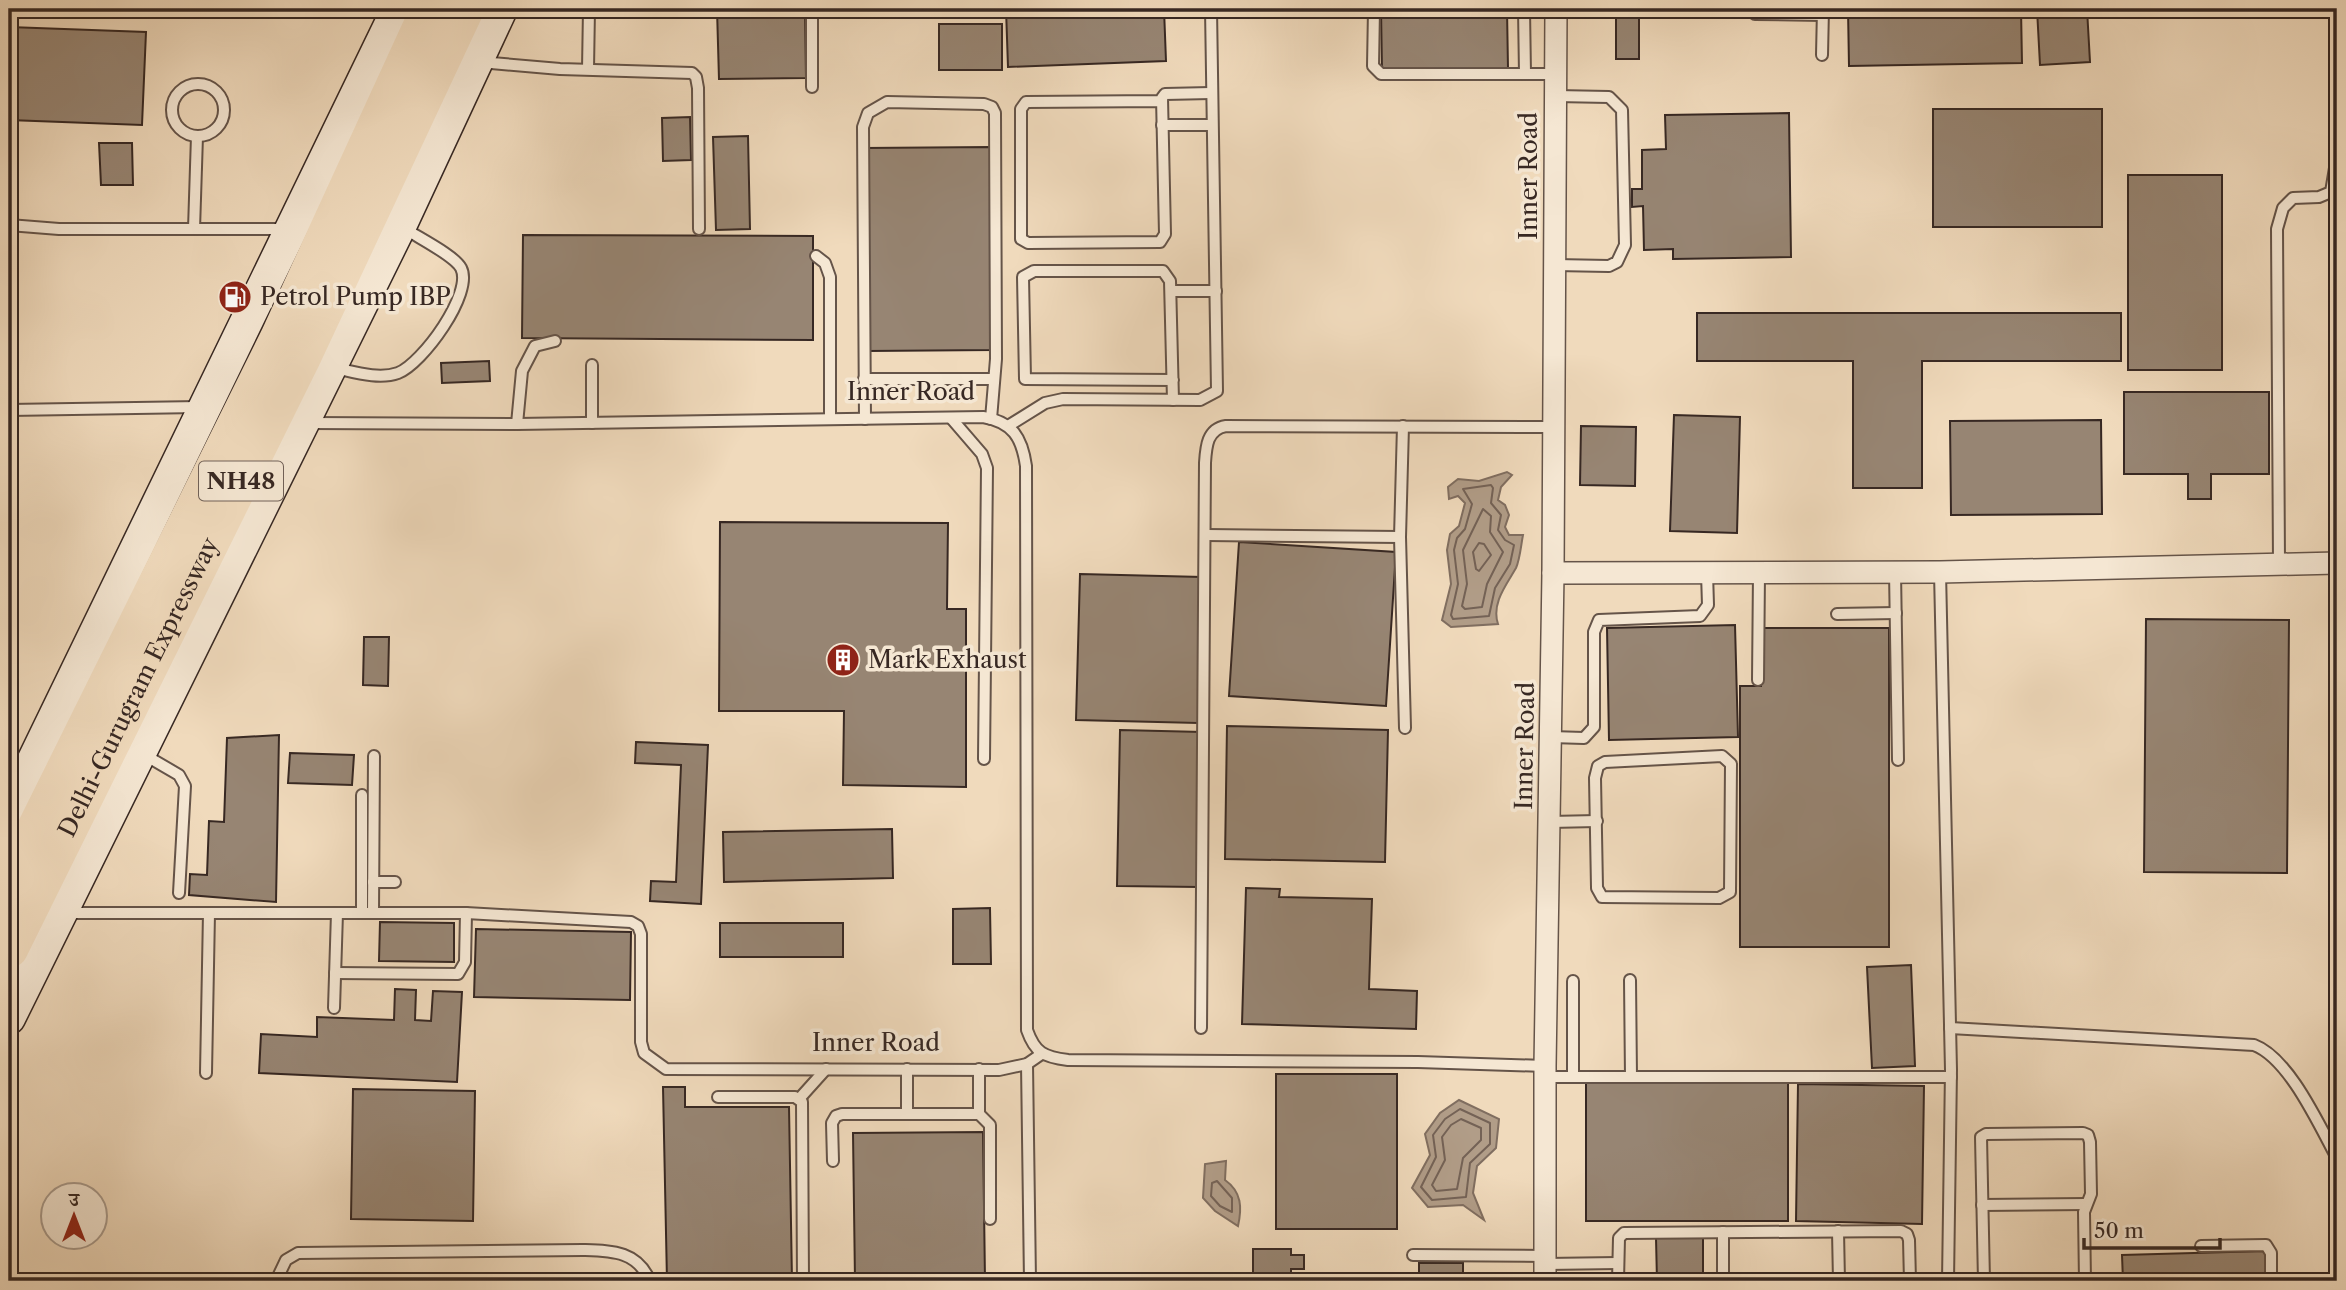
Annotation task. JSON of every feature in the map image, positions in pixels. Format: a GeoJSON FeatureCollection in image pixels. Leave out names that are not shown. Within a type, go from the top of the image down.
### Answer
{"type":"FeatureCollection","features":[{"type":"Feature","properties":{"kind":"highway","name":"Delhi-Gurugram Expressway"},"geometry":{"type":"LineString","coordinates":[[9,883],[280,336],[429,9]]}},
{"type":"Feature","properties":{"kind":"highway","name":"Delhi-Gurugram Expressway"},"geometry":{"type":"LineString","coordinates":[[9,949],[302,357],[465,9]]}},
{"type":"Feature","properties":{"kind":"main road"},"geometry":{"type":"LineString","coordinates":[[9,811],[398,9]]}},
{"type":"Feature","properties":{"kind":"main road"},"geometry":{"type":"LineString","coordinates":[[9,1018],[300,423],[400,226],[455,113],[474,61],[501,9]]}},
{"type":"Feature","properties":{"kind":"street","name":"Inner Road"},"geometry":{"type":"LineString","coordinates":[[1546,1267],[1545,1072],[1553,573],[1556,9]]}},
{"type":"Feature","properties":{"kind":"street"},"geometry":{"type":"LineString","coordinates":[[1553,573],[1940,572],[2337,563]]}},
{"type":"Feature","properties":{"kind":"lane"},"geometry":{"type":"LineString","coordinates":[[588,69],[589,9]]}},
{"type":"Feature","properties":{"kind":"lane"},"geometry":{"type":"LineString","coordinates":[[812,9],[812,87]]}},
{"type":"Feature","properties":{"kind":"lane"},"geometry":{"type":"LineString","coordinates":[[1211,9],[1217,391],[1207,399],[1066,399],[1045,403],[1009,426],[1022,440],[1026,466],[1027,1030],[1040,1055],[1068,1060],[1418,1062],[1545,1072],[1573,1077],[1951,1077]]}},
{"type":"Feature","properties":{"kind":"lane"},"geometry":{"type":"LineString","coordinates":[[1374,9],[1373,65],[1381,74],[1556,74]]}},
{"type":"Feature","properties":{"kind":"lane"},"geometry":{"type":"LineString","coordinates":[[1524,9],[1525,74]]}},
{"type":"Feature","properties":{"kind":"lane"},"geometry":{"type":"LineString","coordinates":[[1755,14],[1823,12],[1822,55]]}},
{"type":"Feature","properties":{"kind":"lane"},"geometry":{"type":"LineString","coordinates":[[474,61],[588,69],[685,71],[696,77],[699,229]]}},
{"type":"Feature","properties":{"kind":"lane"},"geometry":{"type":"LineString","coordinates":[[197,83],[213,88],[219,94],[225,109],[224,118],[214,131],[197,136],[181,130],[172,114],[172,105],[181,90],[197,83]]}},
{"type":"Feature","properties":{"kind":"lane"},"geometry":{"type":"LineString","coordinates":[[1161,101],[1026,102],[1021,109],[1021,239],[1028,243],[1160,242],[1165,234],[1161,101],[1165,94],[1211,93]]}},
{"type":"Feature","properties":{"kind":"lane"},"geometry":{"type":"LineString","coordinates":[[1555,265],[1609,266],[1618,262],[1625,245],[1622,110],[1609,97],[1556,96]]}},
{"type":"Feature","properties":{"kind":"lane"},"geometry":{"type":"LineString","coordinates":[[865,419],[863,127],[869,113],[887,102],[984,104],[995,113],[996,345],[991,419]]}},
{"type":"Feature","properties":{"kind":"lane"},"geometry":{"type":"LineString","coordinates":[[1162,125],[1212,125]]}},
{"type":"Feature","properties":{"kind":"lane"},"geometry":{"type":"LineString","coordinates":[[194,229],[197,136]]}},
{"type":"Feature","properties":{"kind":"lane"},"geometry":{"type":"LineString","coordinates":[[2279,563],[2277,229],[2283,208],[2292,198],[2319,197],[2330,192],[2335,168]]}},
{"type":"Feature","properties":{"kind":"lane"},"geometry":{"type":"LineString","coordinates":[[9,225],[58,229],[291,229]]}},
{"type":"Feature","properties":{"kind":"lane"},"geometry":{"type":"LineString","coordinates":[[328,367],[384,376],[407,369],[421,357],[440,332],[462,291],[464,280],[460,265],[400,226]]}},
{"type":"Feature","properties":{"kind":"lane"},"geometry":{"type":"LineString","coordinates":[[816,256],[825,263],[831,276],[831,419]]}},
{"type":"Feature","properties":{"kind":"lane"},"geometry":{"type":"LineString","coordinates":[[1173,380],[1030,381],[1024,376],[1022,285],[1026,273],[1163,271],[1170,281],[1171,291],[1173,380],[1173,400]]}},
{"type":"Feature","properties":{"kind":"lane"},"geometry":{"type":"LineString","coordinates":[[1171,291],[1216,291]]}},
{"type":"Feature","properties":{"kind":"lane"},"geometry":{"type":"LineString","coordinates":[[517,424],[526,357],[535,346],[555,341]]}},
{"type":"Feature","properties":{"kind":"lane"},"geometry":{"type":"LineString","coordinates":[[592,365],[592,423]]}},
{"type":"Feature","properties":{"kind":"lane"},"geometry":{"type":"LineString","coordinates":[[864,379],[992,379]]}},
{"type":"Feature","properties":{"kind":"lane"},"geometry":{"type":"LineString","coordinates":[[1066,381],[1066,399]]}},
{"type":"Feature","properties":{"kind":"lane"},"geometry":{"type":"LineString","coordinates":[[9,410],[205,406]]}},
{"type":"Feature","properties":{"kind":"lane"},"geometry":{"type":"LineString","coordinates":[[951,418],[982,454],[987,468],[984,759]]}},
{"type":"Feature","properties":{"kind":"lane","name":"Inner Road"},"geometry":{"type":"LineString","coordinates":[[300,423],[517,424],[951,418],[991,419],[1009,426]]}},
{"type":"Feature","properties":{"kind":"lane"},"geometry":{"type":"LineString","coordinates":[[1403,426],[1400,537],[1405,728]]}},
{"type":"Feature","properties":{"kind":"lane"},"geometry":{"type":"LineString","coordinates":[[1201,1028],[1207,535],[1205,463],[1211,434],[1222,427],[1553,427]]}},
{"type":"Feature","properties":{"kind":"lane"},"geometry":{"type":"LineString","coordinates":[[1207,535],[1400,537]]}},
{"type":"Feature","properties":{"kind":"lane"},"geometry":{"type":"LineString","coordinates":[[1895,572],[1898,760]]}},
{"type":"Feature","properties":{"kind":"lane"},"geometry":{"type":"LineString","coordinates":[[1940,572],[1951,1077],[1948,1281]]}},
{"type":"Feature","properties":{"kind":"lane"},"geometry":{"type":"LineString","coordinates":[[1551,737],[1584,738],[1594,727],[1594,632],[1599,621],[1700,616],[1708,605],[1707,573]]}},
{"type":"Feature","properties":{"kind":"lane"},"geometry":{"type":"LineString","coordinates":[[1758,680],[1759,573]]}},
{"type":"Feature","properties":{"kind":"lane"},"geometry":{"type":"LineString","coordinates":[[1837,614],[1896,613]]}},
{"type":"Feature","properties":{"kind":"lane"},"geometry":{"type":"LineString","coordinates":[[140,753],[179,775],[185,786],[179,893]]}},
{"type":"Feature","properties":{"kind":"lane"},"geometry":{"type":"LineString","coordinates":[[367,913],[373,882],[374,756]]}},
{"type":"Feature","properties":{"kind":"lane"},"geometry":{"type":"LineString","coordinates":[[1725,757],[1731,764],[1730,892],[1719,898],[1602,897],[1597,888],[1597,821],[1595,778],[1601,764],[1725,757]]}},
{"type":"Feature","properties":{"kind":"lane"},"geometry":{"type":"LineString","coordinates":[[362,795],[367,913]]}},
{"type":"Feature","properties":{"kind":"lane"},"geometry":{"type":"LineString","coordinates":[[1550,822],[1597,821]]}},
{"type":"Feature","properties":{"kind":"lane"},"geometry":{"type":"LineString","coordinates":[[373,882],[395,882]]}},
{"type":"Feature","properties":{"kind":"lane"},"geometry":{"type":"LineString","coordinates":[[62,913],[466,913],[465,962],[458,974],[335,973]]}},
{"type":"Feature","properties":{"kind":"lane"},"geometry":{"type":"LineString","coordinates":[[206,1073],[209,913]]}},
{"type":"Feature","properties":{"kind":"lane"},"geometry":{"type":"LineString","coordinates":[[334,1008],[337,913]]}},
{"type":"Feature","properties":{"kind":"lane","name":"Inner Road"},"geometry":{"type":"LineString","coordinates":[[466,913],[631,922],[638,926],[641,934],[641,1042],[645,1053],[666,1069],[999,1070],[1027,1064],[1040,1055]]}},
{"type":"Feature","properties":{"kind":"lane"},"geometry":{"type":"LineString","coordinates":[[1630,980],[1631,1077]]}},
{"type":"Feature","properties":{"kind":"lane"},"geometry":{"type":"LineString","coordinates":[[1573,981],[1573,1077]]}},
{"type":"Feature","properties":{"kind":"lane"},"geometry":{"type":"LineString","coordinates":[[1950,1028],[2254,1045],[2265,1049],[2280,1062],[2337,1158]]}},
{"type":"Feature","properties":{"kind":"lane"},"geometry":{"type":"LineString","coordinates":[[1027,1064],[1030,1281]]}},
{"type":"Feature","properties":{"kind":"lane"},"geometry":{"type":"LineString","coordinates":[[718,1097],[799,1099],[826,1069]]}},
{"type":"Feature","properties":{"kind":"lane"},"geometry":{"type":"LineString","coordinates":[[907,1069],[907,1114]]}},
{"type":"Feature","properties":{"kind":"lane"},"geometry":{"type":"LineString","coordinates":[[978,1069],[979,1114],[990,1125],[990,1219]]}},
{"type":"Feature","properties":{"kind":"lane"},"geometry":{"type":"LineString","coordinates":[[799,1099],[802,1102],[803,1281]]}},
{"type":"Feature","properties":{"kind":"lane"},"geometry":{"type":"LineString","coordinates":[[833,1161],[832,1123],[836,1116],[979,1114]]}},
{"type":"Feature","properties":{"kind":"lane"},"geometry":{"type":"LineString","coordinates":[[1984,1281],[1980,1141],[1983,1135],[2083,1133],[2088,1135],[2090,1142],[2091,1194],[2086,1204],[2085,1281]]}},
{"type":"Feature","properties":{"kind":"lane"},"geometry":{"type":"LineString","coordinates":[[1982,1205],[2086,1204]]}},
{"type":"Feature","properties":{"kind":"lane"},"geometry":{"type":"LineString","coordinates":[[1838,1231],[1839,1281]]}},
{"type":"Feature","properties":{"kind":"lane"},"geometry":{"type":"LineString","coordinates":[[1618,1281],[1619,1238],[1624,1233],[1838,1231],[1907,1234],[1910,1281]]}},
{"type":"Feature","properties":{"kind":"lane"},"geometry":{"type":"LineString","coordinates":[[1723,1232],[1723,1281]]}},
{"type":"Feature","properties":{"kind":"lane"},"geometry":{"type":"LineString","coordinates":[[2201,1246],[2266,1245],[2271,1253],[2271,1281]]}},
{"type":"Feature","properties":{"kind":"lane"},"geometry":{"type":"LineString","coordinates":[[276,1281],[286,1260],[298,1253],[583,1250],[610,1251],[634,1258],[650,1281]]}},
{"type":"Feature","properties":{"kind":"lane"},"geometry":{"type":"LineString","coordinates":[[1413,1255],[1546,1267],[1618,1263]]}},
{"type":"Feature","properties":{"kind":"path"},"geometry":{"type":"LineString","coordinates":[[9,1092],[12,1100],[9,1108]]}},
{"type":"Feature","properties":{"kind":"water"},"geometry":{"type":"Polygon","coordinates":[[[1507,472],[1512,475],[1501,487],[1498,500],[1505,505],[1509,515],[1505,527],[1509,535],[1523,535],[1516,568],[1498,601],[1498,624],[1451,627],[1442,620],[1451,584],[1447,550],[1450,534],[1459,526],[1465,503],[1458,496],[1449,499],[1448,487],[1458,479],[1479,481],[1507,472]]]}},
{"type":"Feature","properties":{"kind":"water"},"geometry":{"type":"Polygon","coordinates":[[[1459,1100],[1499,1119],[1496,1148],[1477,1166],[1473,1193],[1484,1220],[1463,1205],[1428,1207],[1412,1188],[1430,1155],[1425,1134],[1440,1113],[1459,1100]]]}},
{"type":"Feature","properties":{"kind":"water"},"geometry":{"type":"Polygon","coordinates":[[[1226,1161],[1225,1180],[1238,1195],[1238,1226],[1215,1211],[1203,1198],[1205,1164],[1226,1161]]]}},
{"type":"Feature","properties":{"kind":"building"},"geometry":{"type":"Polygon","coordinates":[[[717,9],[805,9],[806,78],[719,79],[717,9]]]}},
{"type":"Feature","properties":{"kind":"building"},"geometry":{"type":"Polygon","coordinates":[[[1006,9],[1164,9],[1166,61],[1008,67],[1006,9]]]}},
{"type":"Feature","properties":{"kind":"building"},"geometry":{"type":"Polygon","coordinates":[[[1381,9],[1507,9],[1508,69],[1382,71],[1381,9]]]}},
{"type":"Feature","properties":{"kind":"building"},"geometry":{"type":"Polygon","coordinates":[[[1616,9],[1639,9],[1639,59],[1616,59],[1616,9]]]}},
{"type":"Feature","properties":{"kind":"building"},"geometry":{"type":"Polygon","coordinates":[[[1848,9],[2021,9],[2022,63],[1849,66],[1848,9]]]}},
{"type":"Feature","properties":{"kind":"building"},"geometry":{"type":"Polygon","coordinates":[[[2037,9],[2087,9],[2090,62],[2040,65],[2037,9]]]}},
{"type":"Feature","properties":{"kind":"building"},"geometry":{"type":"Polygon","coordinates":[[[939,24],[1002,24],[1002,70],[939,70],[939,24]]]}},
{"type":"Feature","properties":{"kind":"building"},"geometry":{"type":"Polygon","coordinates":[[[9,27],[146,32],[142,125],[9,120],[9,27]]]}},
{"type":"Feature","properties":{"kind":"building"},"geometry":{"type":"Polygon","coordinates":[[[1933,109],[2102,109],[2102,227],[1933,227],[1933,109]]]}},
{"type":"Feature","properties":{"kind":"building"},"geometry":{"type":"Polygon","coordinates":[[[1789,113],[1791,257],[1673,259],[1673,249],[1644,250],[1643,206],[1632,207],[1632,189],[1642,189],[1642,150],[1666,149],[1665,115],[1789,113]]]}},
{"type":"Feature","properties":{"kind":"building"},"geometry":{"type":"Polygon","coordinates":[[[690,117],[691,160],[663,161],[662,118],[690,117]]]}},
{"type":"Feature","properties":{"kind":"building"},"geometry":{"type":"Polygon","coordinates":[[[748,136],[750,229],[716,230],[713,137],[748,136]]]}},
{"type":"Feature","properties":{"kind":"building"},"geometry":{"type":"Polygon","coordinates":[[[99,143],[132,143],[133,185],[101,185],[99,143]]]}},
{"type":"Feature","properties":{"kind":"building"},"geometry":{"type":"Polygon","coordinates":[[[991,147],[993,350],[867,351],[864,148],[991,147]]]}},
{"type":"Feature","properties":{"kind":"building"},"geometry":{"type":"Polygon","coordinates":[[[2128,175],[2222,175],[2222,370],[2128,370],[2128,175]]]}},
{"type":"Feature","properties":{"kind":"building"},"geometry":{"type":"Polygon","coordinates":[[[523,235],[813,236],[813,340],[522,338],[523,235]]]}},
{"type":"Feature","properties":{"kind":"building"},"geometry":{"type":"Polygon","coordinates":[[[1697,313],[2121,313],[2121,361],[1922,361],[1922,488],[1853,488],[1853,361],[1697,361],[1697,313]]]}},
{"type":"Feature","properties":{"kind":"building"},"geometry":{"type":"Polygon","coordinates":[[[489,361],[490,381],[442,383],[441,363],[489,361]]]}},
{"type":"Feature","properties":{"kind":"building"},"geometry":{"type":"Polygon","coordinates":[[[2124,392],[2269,392],[2269,474],[2211,474],[2211,499],[2188,499],[2188,474],[2124,474],[2124,392]]]}},
{"type":"Feature","properties":{"kind":"building"},"geometry":{"type":"Polygon","coordinates":[[[1674,415],[1740,417],[1737,533],[1670,531],[1674,415]]]}},
{"type":"Feature","properties":{"kind":"building"},"geometry":{"type":"Polygon","coordinates":[[[2101,420],[2102,514],[1951,515],[1950,421],[2101,420]]]}},
{"type":"Feature","properties":{"kind":"building"},"geometry":{"type":"Polygon","coordinates":[[[1581,426],[1636,427],[1635,486],[1580,485],[1581,426]]]}},
{"type":"Feature","properties":{"kind":"building","name":"Mark Exhaust"},"geometry":{"type":"Polygon","coordinates":[[[720,522],[948,523],[947,609],[966,609],[966,787],[843,785],[844,711],[719,711],[720,522]]]}},
{"type":"Feature","properties":{"kind":"building"},"geometry":{"type":"Polygon","coordinates":[[[1239,542],[1396,552],[1386,706],[1229,696],[1239,542]]]}},
{"type":"Feature","properties":{"kind":"building"},"geometry":{"type":"Polygon","coordinates":[[[1080,574],[1202,577],[1198,723],[1076,720],[1080,574]]]}},
{"type":"Feature","properties":{"kind":"building"},"geometry":{"type":"Polygon","coordinates":[[[2146,619],[2289,620],[2287,873],[2144,872],[2146,619]]]}},
{"type":"Feature","properties":{"kind":"building"},"geometry":{"type":"Polygon","coordinates":[[[1735,625],[1738,737],[1609,740],[1607,628],[1735,625]]]}},
{"type":"Feature","properties":{"kind":"building"},"geometry":{"type":"Polygon","coordinates":[[[1761,628],[1889,628],[1889,947],[1740,947],[1740,686],[1761,686],[1761,628]]]}},
{"type":"Feature","properties":{"kind":"building"},"geometry":{"type":"Polygon","coordinates":[[[364,637],[389,637],[388,686],[363,685],[364,637]]]}},
{"type":"Feature","properties":{"kind":"building"},"geometry":{"type":"Polygon","coordinates":[[[2333,643],[2337,643],[2337,891],[2329,891],[2333,643]]]}},
{"type":"Feature","properties":{"kind":"building"},"geometry":{"type":"Polygon","coordinates":[[[1227,726],[1388,730],[1385,862],[1225,859],[1227,726]]]}},
{"type":"Feature","properties":{"kind":"building"},"geometry":{"type":"Polygon","coordinates":[[[1120,730],[1202,732],[1199,887],[1117,886],[1120,730]]]}},
{"type":"Feature","properties":{"kind":"building"},"geometry":{"type":"Polygon","coordinates":[[[279,735],[276,902],[189,895],[190,874],[207,875],[209,821],[224,822],[227,738],[279,735]]]}},
{"type":"Feature","properties":{"kind":"building"},"geometry":{"type":"Polygon","coordinates":[[[636,742],[708,745],[701,904],[650,901],[651,881],[676,882],[681,765],[635,763],[636,742]]]}},
{"type":"Feature","properties":{"kind":"building"},"geometry":{"type":"Polygon","coordinates":[[[290,753],[354,755],[352,785],[288,783],[290,753]]]}},
{"type":"Feature","properties":{"kind":"building"},"geometry":{"type":"Polygon","coordinates":[[[892,829],[893,878],[724,882],[723,832],[892,829]]]}},
{"type":"Feature","properties":{"kind":"building"},"geometry":{"type":"Polygon","coordinates":[[[1246,888],[1280,889],[1279,897],[1372,899],[1369,989],[1417,991],[1416,1029],[1242,1024],[1246,888]]]}},
{"type":"Feature","properties":{"kind":"building"},"geometry":{"type":"Polygon","coordinates":[[[990,908],[991,964],[953,964],[953,909],[990,908]]]}},
{"type":"Feature","properties":{"kind":"building"},"geometry":{"type":"Polygon","coordinates":[[[380,922],[454,923],[454,962],[379,961],[380,922]]]}},
{"type":"Feature","properties":{"kind":"building"},"geometry":{"type":"Polygon","coordinates":[[[720,923],[843,923],[843,957],[720,957],[720,923]]]}},
{"type":"Feature","properties":{"kind":"building"},"geometry":{"type":"Polygon","coordinates":[[[476,929],[631,932],[630,1000],[474,997],[476,929]]]}},
{"type":"Feature","properties":{"kind":"building"},"geometry":{"type":"Polygon","coordinates":[[[1911,965],[1915,1066],[1872,1068],[1867,967],[1911,965]]]}},
{"type":"Feature","properties":{"kind":"building"},"geometry":{"type":"Polygon","coordinates":[[[395,989],[416,990],[415,1020],[431,1021],[433,991],[462,992],[457,1082],[259,1073],[261,1034],[317,1037],[317,1017],[394,1020],[395,989]]]}},
{"type":"Feature","properties":{"kind":"building"},"geometry":{"type":"Polygon","coordinates":[[[1276,1074],[1397,1074],[1397,1229],[1276,1229],[1276,1074]]]}},
{"type":"Feature","properties":{"kind":"building"},"geometry":{"type":"Polygon","coordinates":[[[1586,1083],[1788,1083],[1788,1221],[1586,1221],[1586,1083]]]}},
{"type":"Feature","properties":{"kind":"building"},"geometry":{"type":"Polygon","coordinates":[[[1798,1084],[1924,1086],[1922,1224],[1796,1221],[1798,1084]]]}},
{"type":"Feature","properties":{"kind":"building"},"geometry":{"type":"Polygon","coordinates":[[[663,1087],[685,1087],[685,1107],[789,1107],[792,1281],[667,1281],[663,1087]]]}},
{"type":"Feature","properties":{"kind":"building"},"geometry":{"type":"Polygon","coordinates":[[[353,1089],[475,1091],[473,1221],[351,1219],[353,1089]]]}},
{"type":"Feature","properties":{"kind":"building"},"geometry":{"type":"Polygon","coordinates":[[[983,1132],[985,1281],[855,1281],[853,1133],[983,1132]]]}},
{"type":"Feature","properties":{"kind":"building"},"geometry":{"type":"Polygon","coordinates":[[[1656,1238],[1703,1238],[1703,1281],[1657,1281],[1656,1238]]]}},
{"type":"Feature","properties":{"kind":"building"},"geometry":{"type":"Polygon","coordinates":[[[1253,1249],[1291,1249],[1291,1255],[1304,1255],[1304,1269],[1291,1269],[1291,1281],[1253,1281],[1253,1249]]]}},
{"type":"Feature","properties":{"kind":"building"},"geometry":{"type":"Polygon","coordinates":[[[2266,1251],[2267,1281],[2123,1281],[2122,1255],[2266,1251]]]}},
{"type":"Feature","properties":{"kind":"building"},"geometry":{"type":"Polygon","coordinates":[[[1419,1263],[1463,1263],[1463,1281],[1419,1281],[1419,1263]]]}},
{"type":"Feature","properties":{"kind":"building"},"geometry":{"type":"Polygon","coordinates":[[[605,1277],[605,1281],[291,1281],[605,1277]]]}},
{"type":"Feature","properties":{"kind":"place","name":"Petrol Pump IBP"},"geometry":{"type":"Point","coordinates":[235,297]}},
{"type":"Feature","properties":{"kind":"place","name":"Mark Exhaust"},"geometry":{"type":"Point","coordinates":[843,660]}}]}
